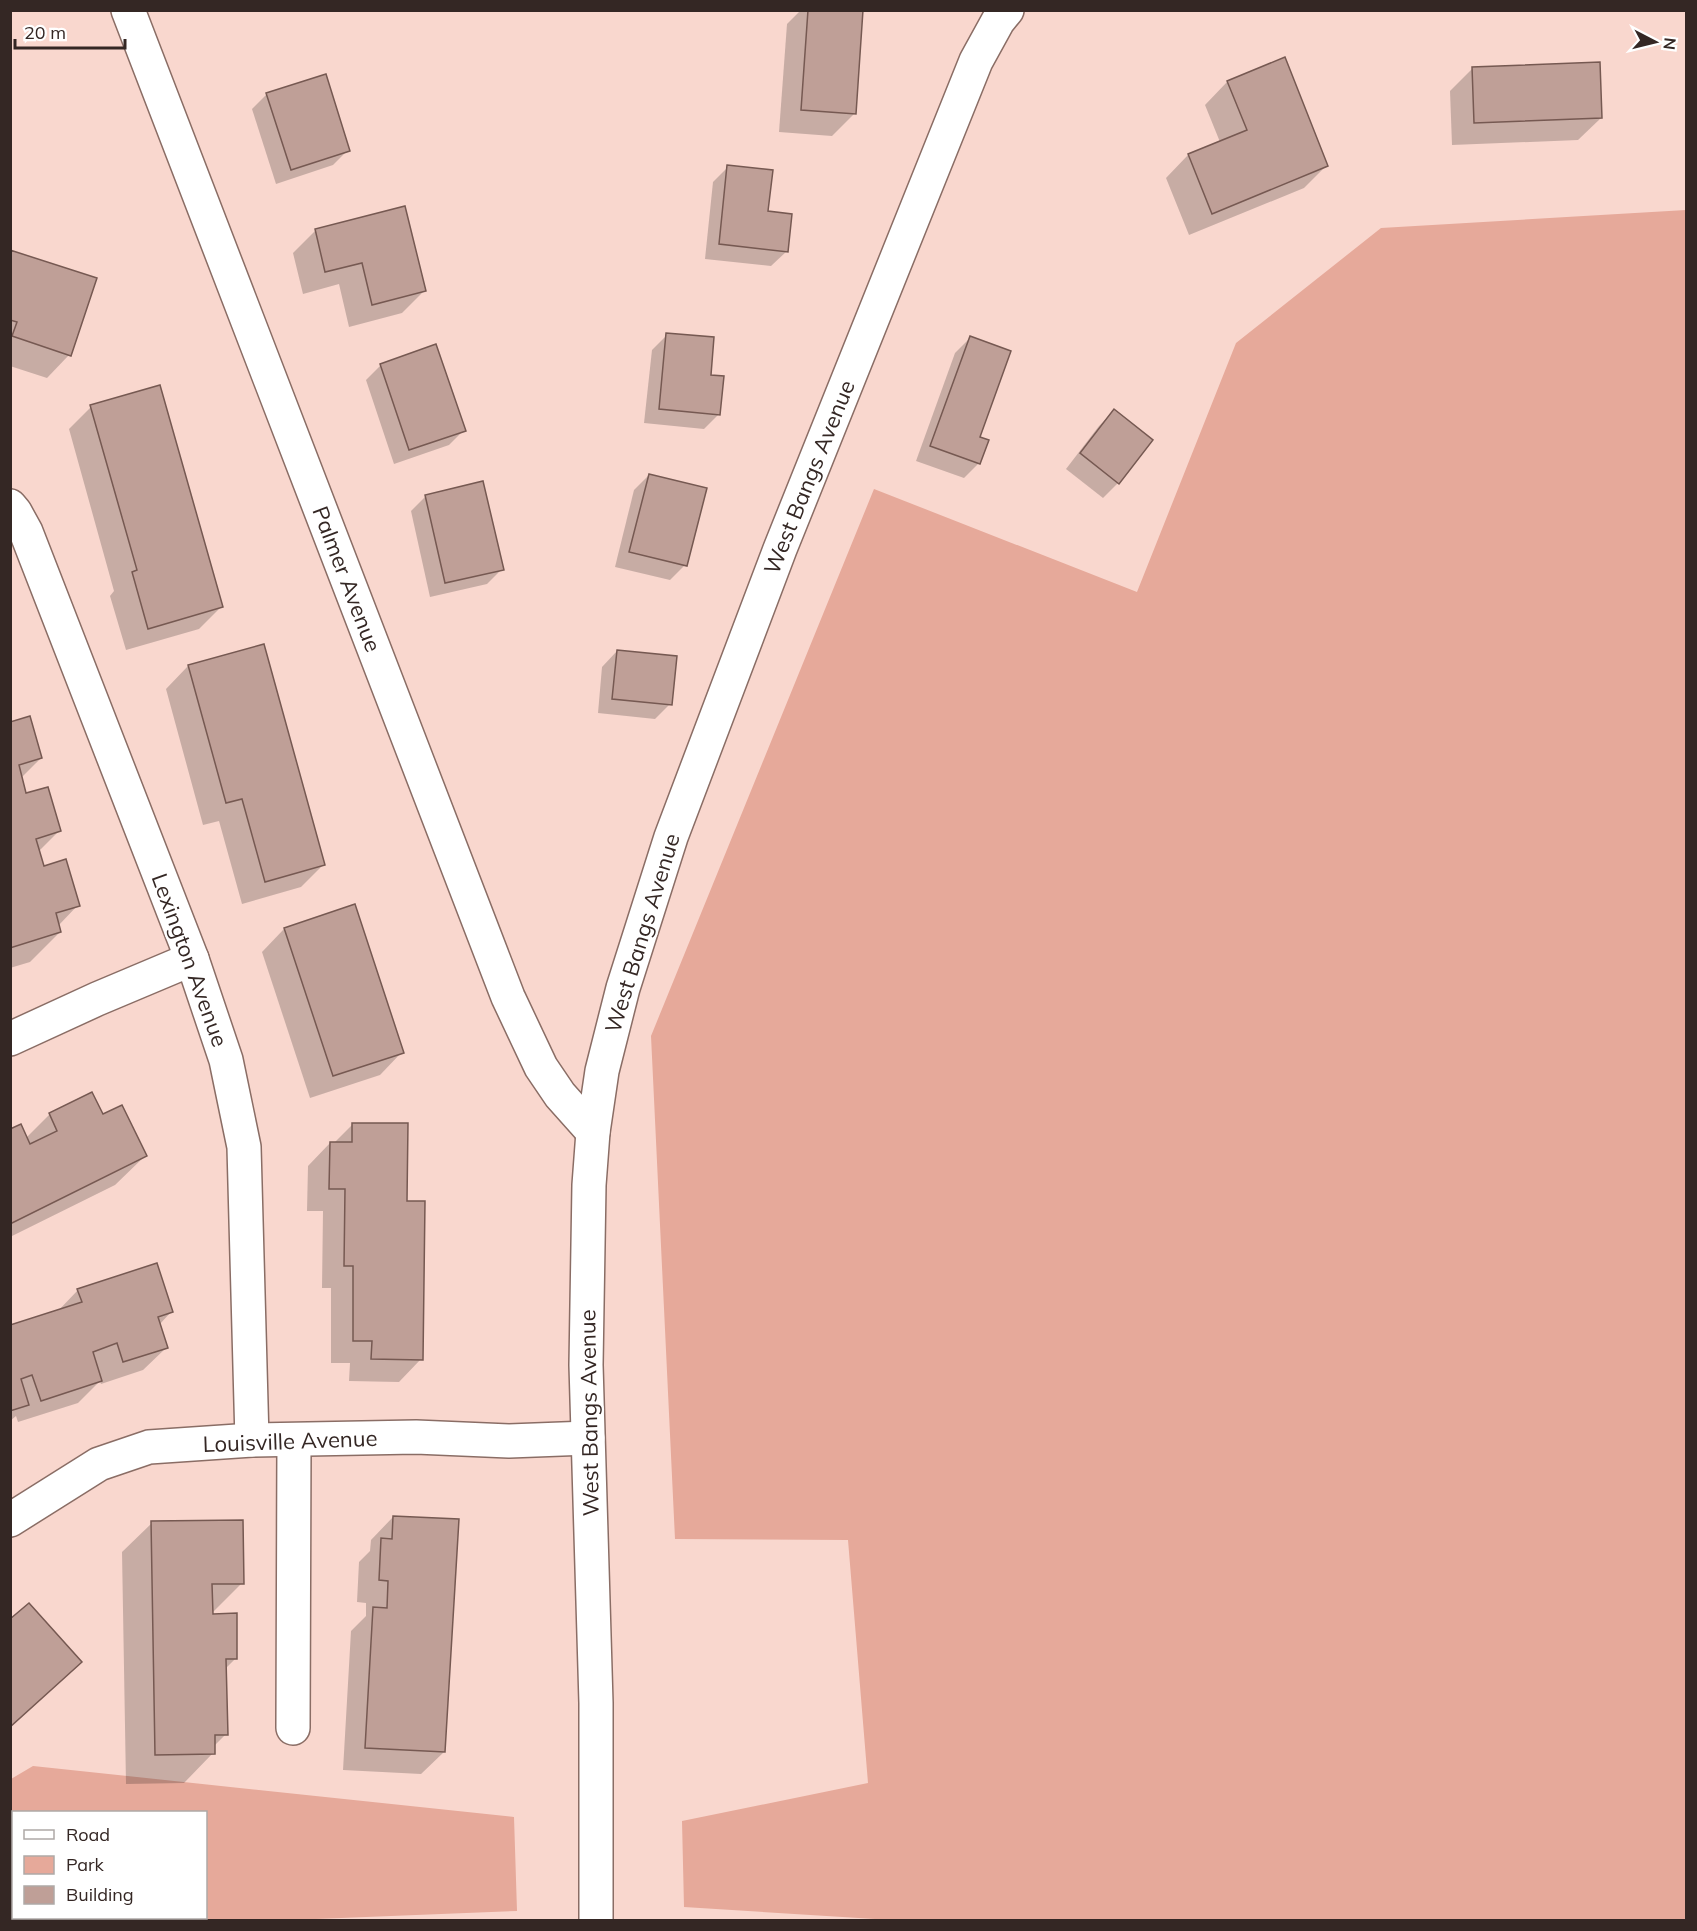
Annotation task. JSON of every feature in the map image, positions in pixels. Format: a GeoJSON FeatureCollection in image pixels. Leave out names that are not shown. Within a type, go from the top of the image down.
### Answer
{"type":"FeatureCollection","features":[{"type":"Feature","properties":{"kind":"street","name":"Palmer Avenue"},"geometry":{"type":"LineString","coordinates":[[128,10],[508,997],[541,1067],[560,1095],[593,1132]]}},
{"type":"Feature","properties":{"kind":"street","name":"West Bangs Avenue"},"geometry":{"type":"LineString","coordinates":[[596,1920],[596,1703],[586,1365],[589,1185],[593,1132],[602,1071],[623,988],[671,837],[780,549],[976,61],[998,21],[1007,10]]}},
{"type":"Feature","properties":{"kind":"street","name":"Lexington Avenue"},"geometry":{"type":"LineString","coordinates":[[10,506],[26,532],[192,959],[226,1060],[244,1147],[252,1440]]}},
{"type":"Feature","properties":{"kind":"street"},"geometry":{"type":"LineString","coordinates":[[10,1039],[192,959]]}},
{"type":"Feature","properties":{"kind":"street","name":"Louisville Avenue"},"geometry":{"type":"LineString","coordinates":[[10,1520],[99,1464],[149,1447],[252,1440],[416,1437],[509,1441],[588,1438]]}},
{"type":"Feature","properties":{"kind":"street"},"geometry":{"type":"LineString","coordinates":[[293,1728],[294,1440]]}},
{"type":"Feature","properties":{"kind":"green space"},"geometry":{"type":"Polygon","coordinates":[[[1686,210],[1686,1920],[891,1920],[684,1907],[682,1821],[868,1783],[848,1540],[675,1539],[651,1036],[874,489],[1137,592],[1236,343],[1381,228],[1686,210]]]}},
{"type":"Feature","properties":{"kind":"green space"},"geometry":{"type":"Polygon","coordinates":[[[33,1766],[514,1817],[517,1911],[291,1920],[11,1920],[11,1779],[33,1766]]]}},
{"type":"Feature","properties":{"kind":"building"},"geometry":{"type":"Polygon","coordinates":[[[808,10],[863,10],[856,114],[801,110],[808,10]]]}},
{"type":"Feature","properties":{"kind":"building"},"geometry":{"type":"Polygon","coordinates":[[[1285,57],[1328,166],[1212,214],[1188,154],[1247,130],[1227,81],[1285,57]]]}},
{"type":"Feature","properties":{"kind":"building"},"geometry":{"type":"Polygon","coordinates":[[[1600,62],[1602,118],[1474,123],[1472,67],[1600,62]]]}},
{"type":"Feature","properties":{"kind":"building"},"geometry":{"type":"Polygon","coordinates":[[[326,74],[350,151],[291,170],[266,93],[326,74]]]}},
{"type":"Feature","properties":{"kind":"building"},"geometry":{"type":"Polygon","coordinates":[[[727,165],[773,170],[768,211],[792,214],[788,252],[719,244],[727,165]]]}},
{"type":"Feature","properties":{"kind":"building"},"geometry":{"type":"Polygon","coordinates":[[[405,206],[426,291],[372,305],[362,263],[325,272],[315,229],[405,206]]]}},
{"type":"Feature","properties":{"kind":"building"},"geometry":{"type":"Polygon","coordinates":[[[10,250],[97,278],[71,356],[12,336],[17,322],[10,320],[10,250]]]}},
{"type":"Feature","properties":{"kind":"building"},"geometry":{"type":"Polygon","coordinates":[[[666,333],[714,337],[711,375],[724,376],[720,415],[659,409],[666,333]]]}},
{"type":"Feature","properties":{"kind":"building"},"geometry":{"type":"Polygon","coordinates":[[[970,336],[1011,351],[980,437],[989,440],[980,464],[930,446],[970,336]]]}},
{"type":"Feature","properties":{"kind":"building"},"geometry":{"type":"Polygon","coordinates":[[[436,344],[466,431],[409,450],[380,364],[436,344]]]}},
{"type":"Feature","properties":{"kind":"building"},"geometry":{"type":"Polygon","coordinates":[[[160,385],[223,607],[148,629],[132,572],[137,570],[90,405],[160,385]]]}},
{"type":"Feature","properties":{"kind":"building"},"geometry":{"type":"Polygon","coordinates":[[[1114,409],[1153,440],[1119,484],[1080,453],[1114,409]]]}},
{"type":"Feature","properties":{"kind":"building"},"geometry":{"type":"Polygon","coordinates":[[[649,474],[707,488],[687,566],[629,552],[649,474]]]}},
{"type":"Feature","properties":{"kind":"building"},"geometry":{"type":"Polygon","coordinates":[[[483,481],[504,570],[445,583],[425,495],[483,481]]]}},
{"type":"Feature","properties":{"kind":"building"},"geometry":{"type":"Polygon","coordinates":[[[264,644],[325,865],[265,882],[242,799],[226,803],[188,665],[264,644]]]}},
{"type":"Feature","properties":{"kind":"building"},"geometry":{"type":"Polygon","coordinates":[[[617,650],[677,656],[672,705],[612,699],[617,650]]]}},
{"type":"Feature","properties":{"kind":"building"},"geometry":{"type":"Polygon","coordinates":[[[30,716],[42,758],[19,765],[26,793],[48,787],[61,831],[36,839],[44,866],[66,859],[80,906],[56,913],[61,932],[10,948],[10,722],[30,716]]]}},
{"type":"Feature","properties":{"kind":"building"},"geometry":{"type":"Polygon","coordinates":[[[355,904],[404,1053],[333,1076],[284,928],[355,904]]]}},
{"type":"Feature","properties":{"kind":"building"},"geometry":{"type":"Polygon","coordinates":[[[92,1092],[103,1114],[122,1105],[147,1156],[10,1224],[10,1129],[21,1124],[30,1144],[57,1131],[49,1113],[92,1092]]]}},
{"type":"Feature","properties":{"kind":"building"},"geometry":{"type":"Polygon","coordinates":[[[352,1123],[408,1123],[407,1201],[425,1201],[423,1360],[371,1359],[372,1341],[353,1341],[353,1266],[344,1266],[345,1189],[329,1189],[330,1142],[352,1142],[352,1123]]]}},
{"type":"Feature","properties":{"kind":"building"},"geometry":{"type":"Polygon","coordinates":[[[157,1263],[173,1312],[158,1317],[168,1348],[123,1362],[117,1343],[93,1352],[102,1381],[41,1401],[32,1375],[21,1379],[29,1405],[10,1411],[10,1325],[82,1302],[77,1289],[157,1263]]]}},
{"type":"Feature","properties":{"kind":"building"},"geometry":{"type":"Polygon","coordinates":[[[393,1516],[459,1519],[445,1752],[365,1748],[373,1607],[387,1608],[388,1581],[379,1580],[381,1538],[392,1539],[393,1516]]]}},
{"type":"Feature","properties":{"kind":"building"},"geometry":{"type":"Polygon","coordinates":[[[243,1520],[244,1584],[212,1584],[213,1614],[237,1613],[237,1659],[226,1659],[228,1735],[215,1735],[215,1754],[155,1755],[151,1521],[243,1520]]]}},
{"type":"Feature","properties":{"kind":"building"},"geometry":{"type":"Polygon","coordinates":[[[29,1603],[82,1662],[10,1727],[10,1619],[29,1603]]]}}]}
